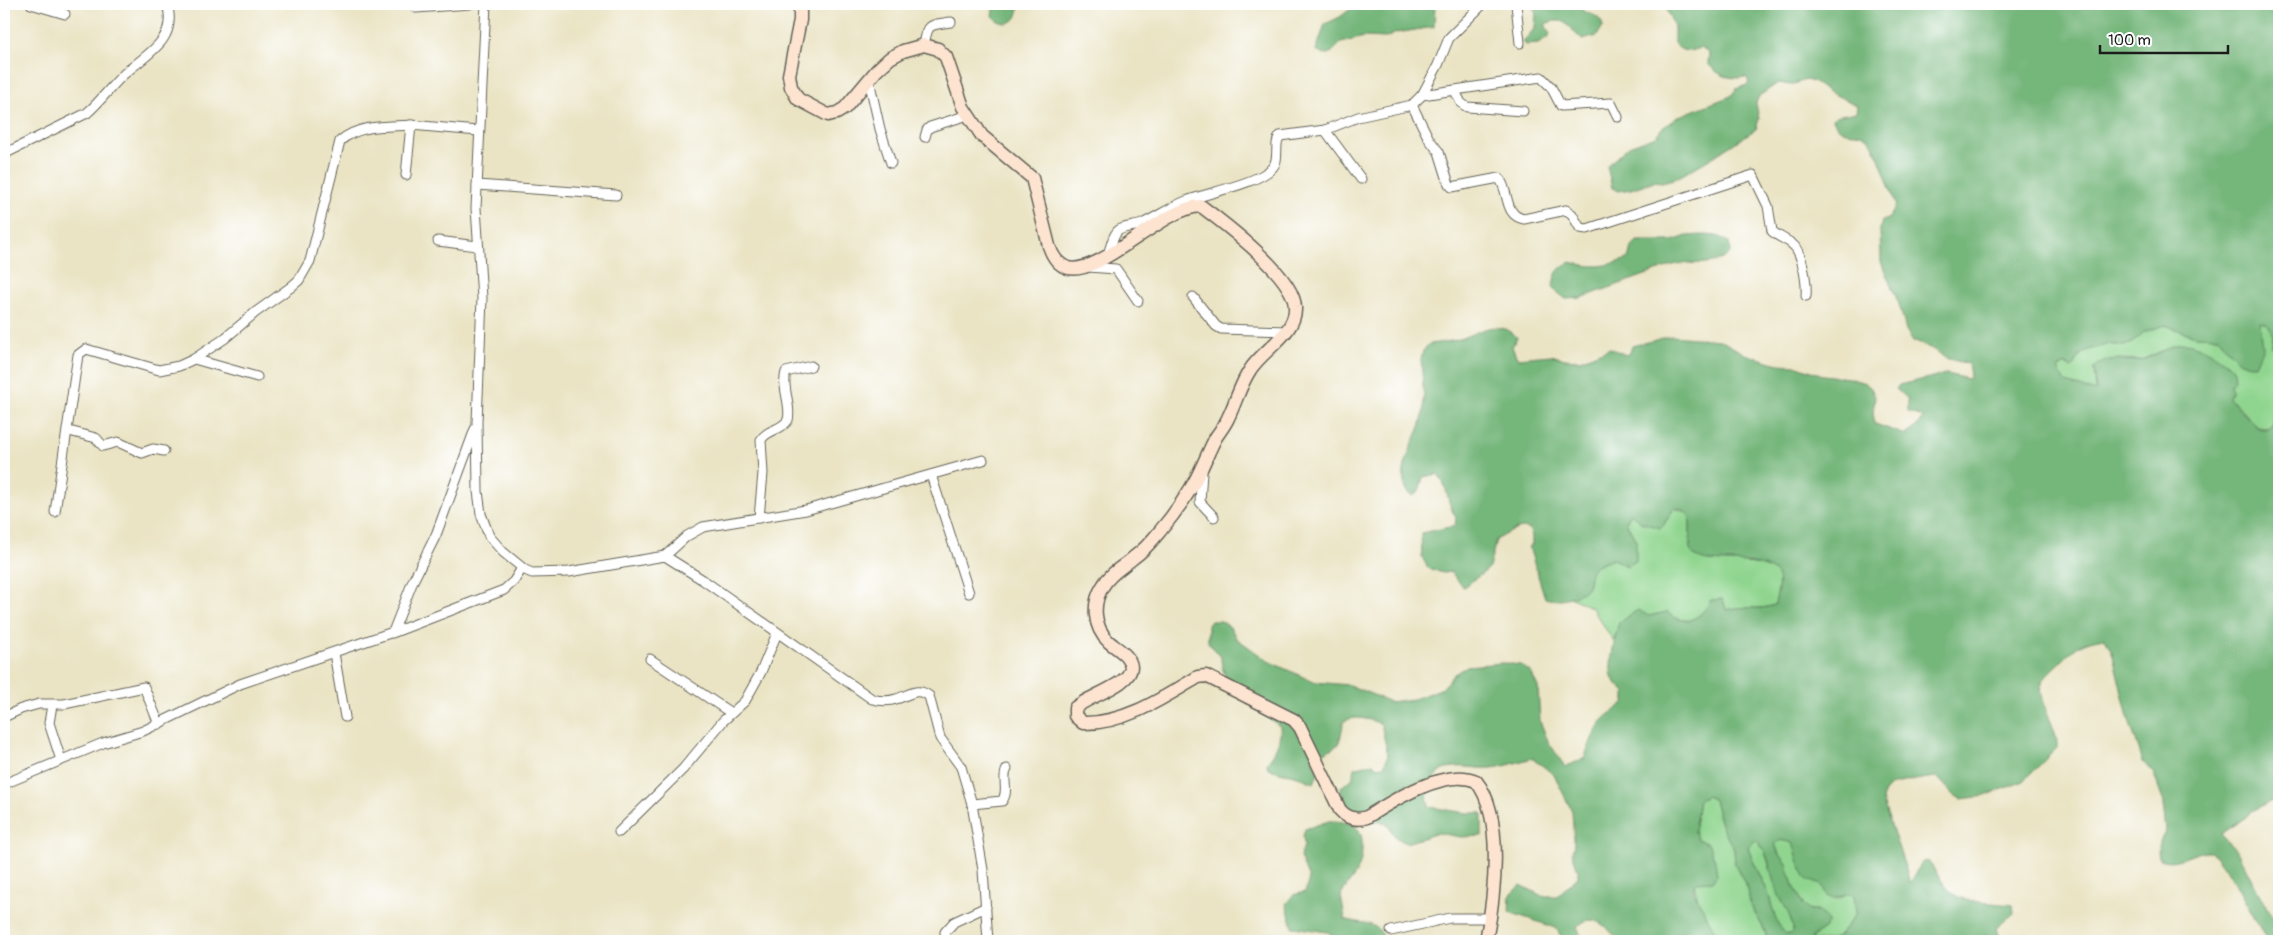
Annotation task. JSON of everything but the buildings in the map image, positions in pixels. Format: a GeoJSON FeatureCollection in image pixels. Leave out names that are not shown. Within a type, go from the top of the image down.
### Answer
{"type":"FeatureCollection","features":[{"type":"Feature","properties":{"kind":"street"},"geometry":{"type":"LineString","coordinates":[[31,4],[65,14]]}},
{"type":"Feature","properties":{"kind":"street"},"geometry":{"type":"LineString","coordinates":[[4,154],[86,113],[95,106],[124,74],[146,57],[164,37],[170,23],[167,4]]}},
{"type":"Feature","properties":{"kind":"street"},"geometry":{"type":"LineString","coordinates":[[416,8],[470,4]]}},
{"type":"Feature","properties":{"kind":"street"},"geometry":{"type":"LineString","coordinates":[[486,4],[478,131],[477,185],[477,246],[482,298],[477,422],[478,491],[481,514],[489,536],[503,552],[522,568],[532,572],[569,572],[665,556],[687,536],[703,527],[806,510],[983,460]]}},
{"type":"Feature","properties":{"kind":"street"},"geometry":{"type":"LineString","coordinates":[[800,4],[800,20],[790,75],[791,87],[798,99],[828,114],[837,113],[845,108],[890,58],[904,51],[924,45],[938,49],[946,58],[968,115],[982,136],[1032,178],[1052,255],[1068,268],[1116,269],[1138,301]]}},
{"type":"Feature","properties":{"kind":"street"},"geometry":{"type":"LineString","coordinates":[[1108,254],[1116,234],[1121,229],[1140,224],[1186,201],[1217,190],[1240,185],[1267,172],[1275,162],[1280,136],[1325,130],[1358,116],[1412,105],[1422,95],[1438,65],[1449,38],[1483,4]]}},
{"type":"Feature","properties":{"kind":"street"},"geometry":{"type":"LineString","coordinates":[[1516,4],[1520,43]]}},
{"type":"Feature","properties":{"kind":"street"},"geometry":{"type":"LineString","coordinates":[[924,45],[927,27],[951,22]]}},
{"type":"Feature","properties":{"kind":"street"},"geometry":{"type":"LineString","coordinates":[[1422,95],[1541,77],[1551,87],[1561,106],[1612,103],[1618,117]]}},
{"type":"Feature","properties":{"kind":"street"},"geometry":{"type":"LineString","coordinates":[[869,80],[880,129],[891,163]]}},
{"type":"Feature","properties":{"kind":"street"},"geometry":{"type":"LineString","coordinates":[[1455,91],[1463,105],[1467,107],[1523,111]]}},
{"type":"Feature","properties":{"kind":"street"},"geometry":{"type":"LineString","coordinates":[[1412,105],[1429,139],[1439,152],[1449,184],[1452,187],[1499,178],[1503,184],[1512,214],[1517,218],[1524,219],[1566,210],[1572,214],[1580,228],[1588,229],[1753,175],[1768,206],[1772,232],[1792,244],[1797,250],[1806,280],[1806,296]]}},
{"type":"Feature","properties":{"kind":"street"},"geometry":{"type":"LineString","coordinates":[[925,137],[930,127],[968,115]]}},
{"type":"Feature","properties":{"kind":"street"},"geometry":{"type":"LineString","coordinates":[[55,512],[78,355],[83,350],[86,349],[159,370],[179,366],[194,359],[224,339],[299,280],[310,261],[340,141],[348,134],[360,130],[411,125],[478,131]]}},
{"type":"Feature","properties":{"kind":"street"},"geometry":{"type":"LineString","coordinates":[[406,175],[411,125]]}},
{"type":"Feature","properties":{"kind":"street"},"geometry":{"type":"LineString","coordinates":[[1325,130],[1361,179]]}},
{"type":"Feature","properties":{"kind":"street"},"geometry":{"type":"LineString","coordinates":[[477,185],[616,195]]}},
{"type":"Feature","properties":{"kind":"street"},"geometry":{"type":"LineString","coordinates":[[1085,267],[1138,238],[1175,212],[1192,206],[1202,206],[1259,254],[1294,297],[1295,307],[1294,316],[1286,331],[1250,368],[1228,419],[1191,488],[1159,532],[1134,558],[1109,576],[1102,587],[1096,604],[1095,614],[1107,640],[1126,656],[1130,667],[1130,674],[1120,684],[1083,701],[1075,708],[1075,716],[1083,723],[1114,719],[1137,710],[1198,677],[1206,676],[1294,720],[1300,727],[1340,810],[1351,818],[1360,819],[1367,817],[1418,786],[1462,777],[1476,781],[1487,797],[1492,817],[1495,880],[1486,941]]}},
{"type":"Feature","properties":{"kind":"street"},"geometry":{"type":"LineString","coordinates":[[438,241],[477,246]]}},
{"type":"Feature","properties":{"kind":"street"},"geometry":{"type":"LineString","coordinates":[[1193,296],[1221,329],[1286,331]]}},
{"type":"Feature","properties":{"kind":"street"},"geometry":{"type":"LineString","coordinates":[[194,359],[257,377]]}},
{"type":"Feature","properties":{"kind":"street"},"geometry":{"type":"LineString","coordinates":[[759,518],[763,473],[761,440],[767,433],[783,427],[788,420],[789,404],[784,378],[786,372],[811,366]]}},
{"type":"Feature","properties":{"kind":"street"},"geometry":{"type":"LineString","coordinates":[[392,633],[413,581],[436,535],[477,422]]}},
{"type":"Feature","properties":{"kind":"street"},"geometry":{"type":"LineString","coordinates":[[68,430],[96,438],[106,446],[118,442],[142,454],[153,449],[164,451]]}},
{"type":"Feature","properties":{"kind":"street"},"geometry":{"type":"LineString","coordinates":[[1203,464],[1200,502],[1214,517]]}},
{"type":"Feature","properties":{"kind":"street"},"geometry":{"type":"LineString","coordinates":[[931,475],[969,592]]}},
{"type":"Feature","properties":{"kind":"street"},"geometry":{"type":"LineString","coordinates":[[665,556],[872,699],[883,701],[896,700],[917,691],[925,692],[929,696],[940,738],[962,767],[972,804],[983,870],[988,941]]}},
{"type":"Feature","properties":{"kind":"street"},"geometry":{"type":"LineString","coordinates":[[4,784],[60,760],[159,724],[240,684],[392,633],[504,590],[514,581],[522,568]]}},
{"type":"Feature","properties":{"kind":"street"},"geometry":{"type":"LineString","coordinates":[[619,832],[682,769],[731,713],[745,701],[777,633]]}},
{"type":"Feature","properties":{"kind":"street"},"geometry":{"type":"LineString","coordinates":[[334,653],[345,717]]}},
{"type":"Feature","properties":{"kind":"street"},"geometry":{"type":"LineString","coordinates":[[650,659],[731,713]]}},
{"type":"Feature","properties":{"kind":"street"},"geometry":{"type":"LineString","coordinates":[[4,717],[21,709],[39,704],[52,705],[144,687],[159,724]]}},
{"type":"Feature","properties":{"kind":"street"},"geometry":{"type":"LineString","coordinates":[[52,705],[49,722],[60,760]]}},
{"type":"Feature","properties":{"kind":"street"},"geometry":{"type":"LineString","coordinates":[[972,804],[1002,801],[1006,796],[1005,770],[1007,769]]}},
{"type":"Feature","properties":{"kind":"street"},"geometry":{"type":"LineString","coordinates":[[946,941],[945,932],[954,922],[986,907]]}},
{"type":"Feature","properties":{"kind":"street"},"geometry":{"type":"LineString","coordinates":[[1391,931],[1450,918],[1490,918]]}},
{"type":"Feature","properties":{"kind":"green space"},"geometry":{"type":"Polygon","coordinates":[[[994,4],[1018,4],[1017,16],[1011,22],[1006,23],[997,20],[992,16],[994,4]]]}},
{"type":"Feature","properties":{"kind":"green space"},"geometry":{"type":"Polygon","coordinates":[[[1357,4],[1435,4],[1434,27],[1396,33],[1386,38],[1364,37],[1341,43],[1332,52],[1325,55],[1316,51],[1325,24],[1340,17],[1357,4]]]}},
{"type":"Feature","properties":{"kind":"green space"},"geometry":{"type":"Polygon","coordinates":[[[1528,4],[1579,4],[1578,7],[1581,10],[1599,18],[1603,26],[1597,36],[1582,40],[1563,21],[1553,21],[1545,24],[1550,35],[1548,38],[1538,44],[1526,45],[1523,42],[1535,28],[1536,11],[1528,4]]]}},
{"type":"Feature","properties":{"kind":"green space"},"geometry":{"type":"Polygon","coordinates":[[[1664,4],[2279,4],[2279,366],[2272,346],[2273,335],[2267,324],[2260,322],[2263,348],[2255,365],[2243,363],[2234,357],[2219,337],[2195,336],[2165,325],[2144,332],[2132,343],[2124,346],[2109,344],[2088,350],[2081,354],[2072,368],[2065,364],[2058,369],[2066,383],[2096,392],[2094,368],[2100,363],[2117,359],[2141,360],[2181,343],[2200,347],[2216,355],[2232,368],[2235,379],[2230,385],[2232,390],[2229,398],[2258,428],[2266,429],[2273,425],[2274,397],[2275,393],[2279,391],[2279,797],[2252,811],[2247,817],[2221,834],[2238,853],[2266,907],[2279,926],[2279,941],[2267,941],[2234,881],[2211,851],[2205,851],[2173,861],[2160,859],[2157,852],[2166,829],[2162,797],[2154,774],[2143,762],[2128,717],[2112,652],[2105,638],[2086,642],[2077,647],[2043,681],[2041,688],[2042,696],[2055,732],[2057,748],[2024,781],[1985,796],[1961,799],[1954,795],[1937,777],[1934,777],[1891,785],[1886,789],[1882,799],[1910,882],[1921,862],[1928,861],[1946,886],[1957,896],[1972,901],[2013,905],[2014,913],[1996,928],[2000,941],[1830,941],[1841,934],[1856,913],[1854,896],[1848,893],[1833,899],[1827,896],[1822,885],[1807,880],[1801,869],[1793,843],[1781,840],[1775,844],[1778,852],[1787,864],[1791,880],[1803,904],[1809,910],[1820,912],[1828,921],[1825,928],[1812,937],[1812,941],[1767,941],[1765,931],[1750,904],[1748,889],[1735,864],[1734,849],[1722,828],[1714,800],[1707,796],[1699,800],[1694,832],[1698,839],[1709,845],[1715,861],[1717,875],[1713,881],[1697,882],[1694,884],[1694,892],[1717,936],[1726,941],[1619,941],[1605,926],[1594,920],[1588,920],[1577,928],[1584,941],[1564,941],[1556,928],[1509,912],[1510,896],[1521,885],[1542,896],[1557,896],[1578,877],[1578,870],[1572,853],[1574,844],[1572,811],[1554,775],[1533,758],[1496,767],[1456,767],[1441,771],[1435,776],[1429,788],[1427,799],[1430,807],[1466,813],[1482,813],[1482,836],[1461,837],[1438,833],[1406,843],[1395,837],[1387,823],[1373,821],[1356,824],[1342,799],[1341,787],[1353,777],[1354,768],[1373,763],[1377,767],[1384,766],[1388,755],[1381,724],[1358,718],[1344,721],[1339,744],[1313,760],[1318,773],[1314,783],[1268,768],[1267,764],[1279,741],[1280,726],[1251,706],[1233,689],[1227,679],[1221,657],[1208,642],[1208,625],[1211,621],[1221,621],[1231,628],[1236,638],[1268,661],[1314,682],[1349,685],[1390,702],[1414,699],[1443,688],[1453,675],[1467,666],[1503,663],[1520,665],[1531,672],[1538,687],[1540,721],[1548,741],[1565,767],[1585,758],[1589,745],[1600,724],[1625,702],[1625,692],[1614,681],[1611,672],[1613,650],[1619,622],[1638,610],[1649,616],[1667,612],[1681,620],[1692,619],[1707,607],[1711,600],[1722,599],[1727,610],[1734,608],[1762,608],[1775,605],[1778,578],[1774,572],[1758,565],[1707,561],[1694,556],[1690,550],[1690,518],[1679,508],[1674,508],[1660,528],[1640,522],[1631,513],[1626,522],[1636,541],[1636,561],[1628,566],[1613,559],[1596,566],[1590,572],[1587,588],[1579,594],[1567,598],[1545,598],[1529,547],[1532,545],[1532,536],[1529,529],[1525,528],[1516,529],[1496,540],[1489,568],[1463,587],[1451,572],[1443,573],[1428,568],[1422,557],[1421,533],[1455,526],[1456,517],[1438,474],[1423,477],[1421,486],[1415,495],[1412,496],[1406,488],[1404,479],[1407,459],[1422,420],[1424,407],[1421,359],[1423,351],[1429,344],[1456,340],[1494,327],[1509,331],[1517,337],[1512,347],[1517,358],[1551,355],[1565,359],[1580,360],[1610,348],[1626,355],[1630,353],[1632,346],[1671,336],[1720,340],[1745,354],[1778,364],[1795,365],[1823,375],[1849,378],[1865,383],[1871,388],[1875,397],[1873,413],[1875,424],[1906,435],[1916,427],[1923,417],[1908,412],[1908,399],[1896,389],[1899,385],[1946,374],[1968,379],[1970,375],[1968,364],[1945,358],[1935,350],[1913,341],[1906,330],[1899,304],[1881,262],[1880,229],[1882,221],[1889,218],[1896,205],[1870,140],[1860,134],[1840,130],[1833,119],[1836,116],[1856,112],[1857,105],[1806,80],[1790,85],[1778,83],[1759,96],[1756,103],[1759,119],[1756,129],[1713,157],[1677,178],[1662,182],[1654,181],[1619,191],[1612,188],[1607,166],[1629,146],[1656,136],[1661,129],[1679,116],[1731,96],[1736,89],[1747,85],[1749,82],[1746,77],[1735,78],[1716,72],[1708,64],[1709,53],[1700,48],[1689,51],[1680,49],[1674,43],[1674,26],[1664,4]],[[1756,840],[1748,847],[1749,851],[1766,888],[1775,918],[1781,929],[1786,934],[1790,934],[1793,931],[1791,920],[1777,891],[1767,857],[1756,840]]]}},
{"type":"Feature","properties":{"kind":"green space"},"geometry":{"type":"Polygon","coordinates":[[[1710,235],[1720,237],[1729,242],[1730,253],[1718,261],[1673,265],[1581,298],[1566,299],[1553,289],[1557,272],[1571,262],[1600,266],[1628,259],[1631,247],[1637,241],[1672,241],[1687,236],[1710,235]]]}},
{"type":"Feature","properties":{"kind":"green space"},"geometry":{"type":"Polygon","coordinates":[[[2260,322],[2267,324],[2273,335],[2272,346],[2279,366],[2279,391],[2275,393],[2274,397],[2273,425],[2268,427],[2256,426],[2229,398],[2229,394],[2180,343],[2141,360],[2118,359],[2094,368],[2096,392],[2066,383],[2058,369],[2065,364],[2072,368],[2081,354],[2088,350],[2109,344],[2124,346],[2132,343],[2144,332],[2165,325],[2195,336],[2219,337],[2229,352],[2260,322]]]}},
{"type":"Feature","properties":{"kind":"green space"},"geometry":{"type":"Polygon","coordinates":[[[1674,508],[1688,513],[1690,518],[1690,550],[1710,561],[1749,563],[1775,572],[1779,581],[1775,605],[1762,608],[1734,608],[1727,610],[1722,599],[1711,600],[1698,616],[1692,619],[1681,620],[1667,612],[1649,616],[1615,635],[1614,642],[1592,608],[1570,597],[1586,589],[1589,583],[1590,572],[1596,566],[1613,559],[1628,566],[1636,541],[1626,522],[1631,512],[1663,526],[1674,508]]]}},
{"type":"Feature","properties":{"kind":"green space"},"geometry":{"type":"Polygon","coordinates":[[[1707,796],[1714,800],[1722,828],[1734,849],[1735,864],[1748,889],[1750,904],[1765,931],[1767,941],[1726,941],[1717,936],[1698,900],[1694,884],[1697,881],[1713,881],[1694,832],[1699,800],[1707,796]]]}},
{"type":"Feature","properties":{"kind":"green space"},"geometry":{"type":"Polygon","coordinates":[[[1329,821],[1353,825],[1360,833],[1362,839],[1362,854],[1359,867],[1341,896],[1345,919],[1373,926],[1378,929],[1386,941],[1335,941],[1330,933],[1327,932],[1293,927],[1286,904],[1293,895],[1305,892],[1309,879],[1300,857],[1304,846],[1303,836],[1305,829],[1329,821]]]}},
{"type":"Feature","properties":{"kind":"green space"},"geometry":{"type":"Polygon","coordinates":[[[1756,840],[1764,850],[1777,891],[1791,919],[1793,928],[1790,934],[1786,935],[1778,924],[1768,894],[1749,851],[1748,847],[1756,840]]]}},
{"type":"Feature","properties":{"kind":"green space"},"geometry":{"type":"Polygon","coordinates":[[[1781,840],[1793,842],[1822,885],[1837,899],[1848,893],[1854,896],[1856,913],[1843,931],[1834,938],[1812,941],[1812,937],[1825,928],[1817,910],[1809,910],[1803,904],[1791,880],[1787,864],[1778,852],[1775,844],[1781,840]]]}}]}
